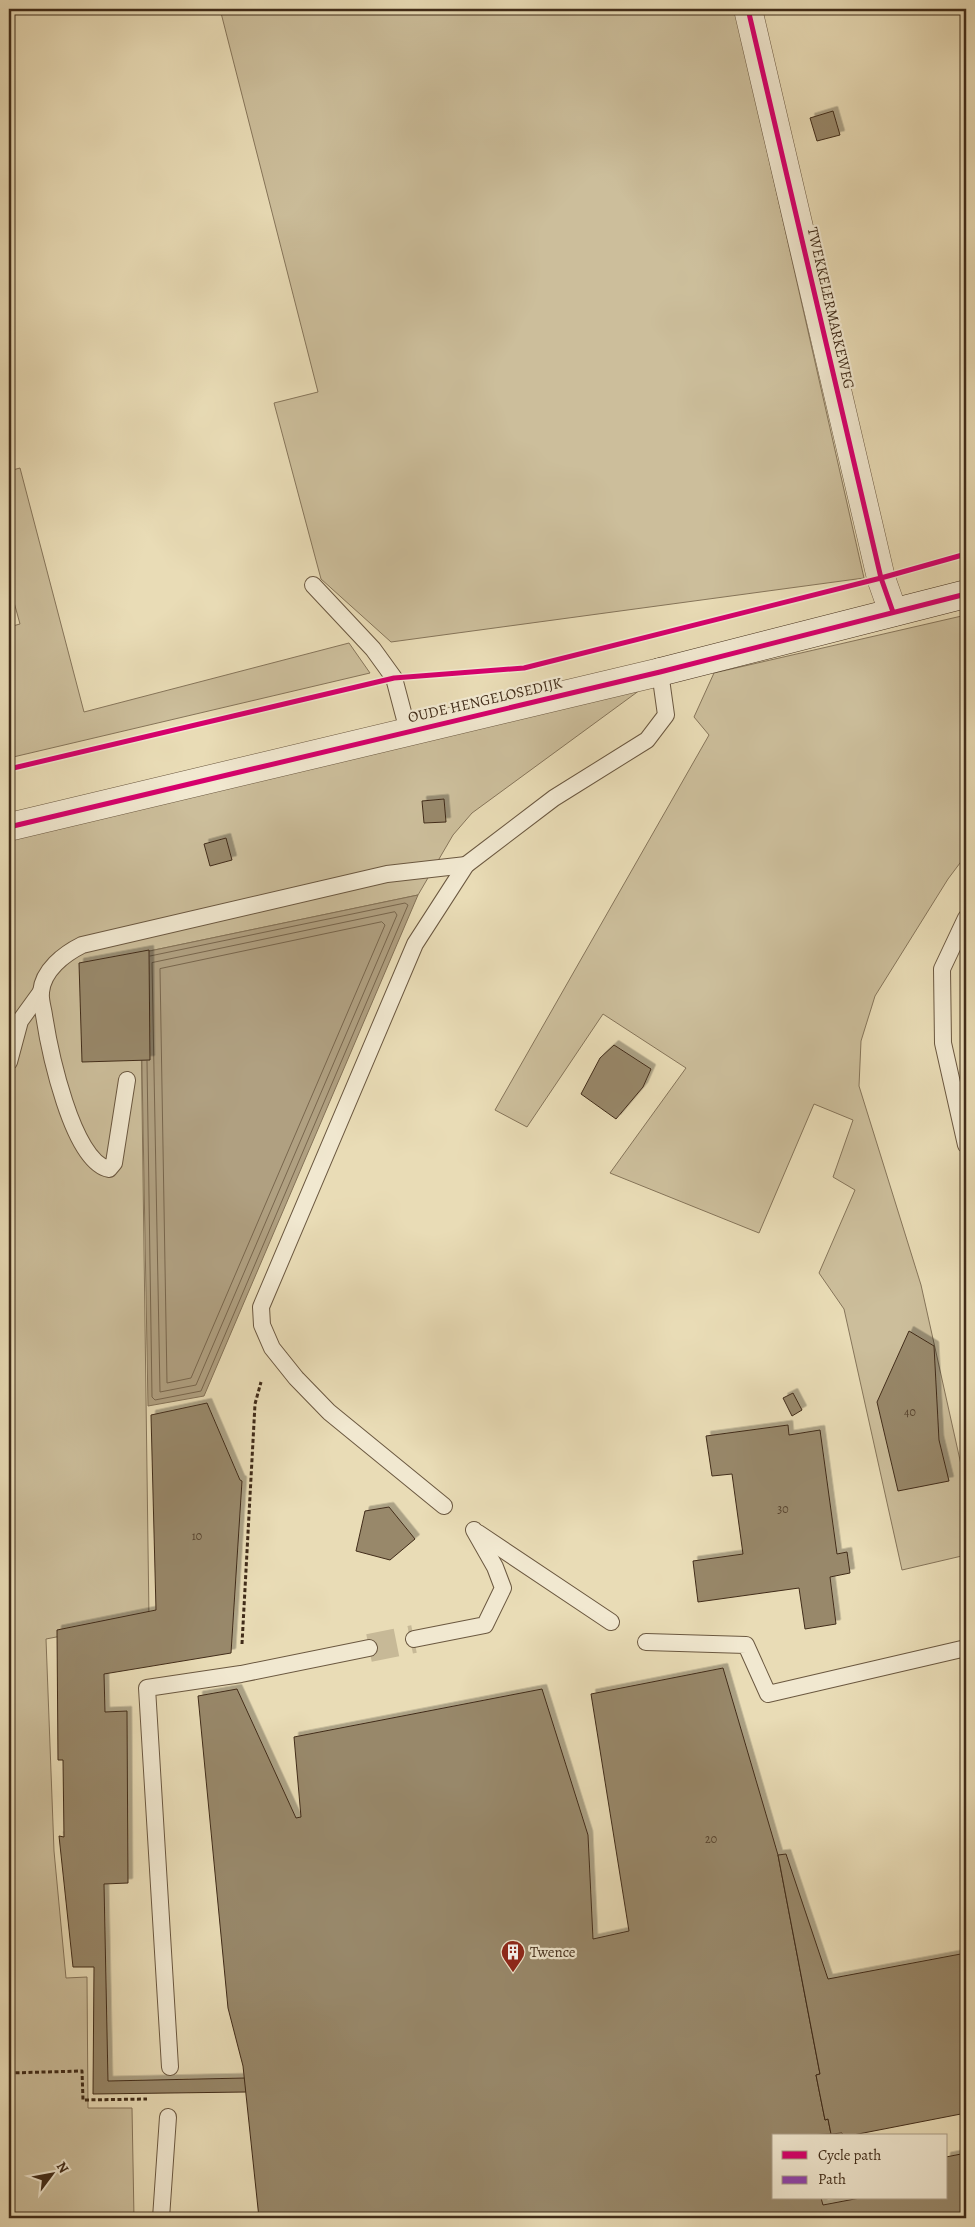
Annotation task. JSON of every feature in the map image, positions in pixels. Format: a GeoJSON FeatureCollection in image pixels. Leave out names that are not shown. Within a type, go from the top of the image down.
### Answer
{"type":"FeatureCollection","features":[{"type":"Feature","properties":{"kind":"street","name":"TWEKKELERMARKEWEG"},"geometry":{"type":"LineString","coordinates":[[748,9],[878,569],[893,612]]}},
{"type":"Feature","properties":{"kind":"street","name":"OUDE HENGELOSEDIJK"},"geometry":{"type":"LineString","coordinates":[[9,827],[660,672],[966,594]]}},
{"type":"Feature","properties":{"kind":"lane"},"geometry":{"type":"LineString","coordinates":[[313,584],[373,649],[394,678],[408,731]]}},
{"type":"Feature","properties":{"kind":"lane"},"geometry":{"type":"LineString","coordinates":[[444,1506],[329,1412],[296,1378],[272,1348],[262,1325],[261,1307],[415,944],[466,865],[554,798],[647,740],[666,715],[660,672]]}},
{"type":"Feature","properties":{"kind":"lane"},"geometry":{"type":"LineString","coordinates":[[9,1062],[20,1021],[40,992],[46,978],[62,955],[82,945],[387,874],[466,865]]}},
{"type":"Feature","properties":{"kind":"lane"},"geometry":{"type":"LineString","coordinates":[[966,918],[942,969],[943,1044],[966,1145]]}},
{"type":"Feature","properties":{"kind":"lane"},"geometry":{"type":"LineString","coordinates":[[40,992],[50,1056],[66,1107],[80,1139],[96,1163],[102,1168],[109,1169],[114,1163],[127,1080]]}},
{"type":"Feature","properties":{"kind":"lane"},"geometry":{"type":"LineString","coordinates":[[414,1639],[485,1625],[503,1588],[496,1567],[474,1530],[612,1622]]}},
{"type":"Feature","properties":{"kind":"lane"},"geometry":{"type":"LineString","coordinates":[[646,1642],[746,1645],[768,1694],[966,1648]]}},
{"type":"Feature","properties":{"kind":"lane"},"geometry":{"type":"LineString","coordinates":[[170,2067],[147,1688],[241,1674],[369,1648]]}},
{"type":"Feature","properties":{"kind":"lane"},"geometry":{"type":"LineString","coordinates":[[161,2218],[168,2117]]}},
{"type":"Feature","properties":{"kind":"path"},"geometry":{"type":"LineString","coordinates":[[241,1674],[255,1404],[272,1348]]}},
{"type":"Feature","properties":{"kind":"path"},"geometry":{"type":"LineString","coordinates":[[9,2073],[82,2071],[83,2100],[150,2099]]}},
{"type":"Feature","properties":{"kind":"shaded area"},"geometry":{"type":"Polygon","coordinates":[[[220,9],[735,9],[864,578],[391,642],[321,579],[274,403],[318,392],[220,9]]]}},
{"type":"Feature","properties":{"kind":"shaded area"},"geometry":{"type":"Polygon","coordinates":[[[20,468],[84,712],[349,643],[370,673],[9,758],[9,627],[20,624],[9,584],[9,471],[20,468]]]}},
{"type":"Feature","properties":{"kind":"shaded area"},"geometry":{"type":"Polygon","coordinates":[[[966,615],[966,855],[948,879],[875,996],[861,1041],[859,1086],[921,1285],[966,1487],[966,1555],[902,1570],[844,1309],[819,1273],[855,1190],[833,1177],[853,1120],[814,1104],[759,1233],[610,1173],[686,1068],[603,1014],[527,1127],[495,1110],[709,735],[694,717],[714,673],[966,615]]]}},
{"type":"Feature","properties":{"kind":"shaded area"},"geometry":{"type":"Polygon","coordinates":[[[640,690],[472,813],[453,835],[418,895],[140,953],[149,1619],[46,1639],[54,1851],[66,1978],[87,1977],[88,2108],[132,2108],[134,2218],[14,2218],[9,2191],[9,839],[640,690]]]}},
{"type":"Feature","properties":{"kind":"water"},"geometry":{"type":"Polygon","coordinates":[[[418,895],[204,1396],[148,1406],[140,953],[418,895]]]}},
{"type":"Feature","properties":{"kind":"building"},"geometry":{"type":"Polygon","coordinates":[[[833,111],[840,135],[817,141],[810,118],[833,111]]]}},
{"type":"Feature","properties":{"kind":"building"},"geometry":{"type":"Polygon","coordinates":[[[444,799],[446,822],[424,823],[422,801],[444,799]]]}},
{"type":"Feature","properties":{"kind":"building"},"geometry":{"type":"Polygon","coordinates":[[[226,838],[232,860],[210,866],[204,844],[226,838]]]}},
{"type":"Feature","properties":{"kind":"building"},"geometry":{"type":"Polygon","coordinates":[[[149,950],[150,1060],[82,1062],[79,963],[149,950]]]}},
{"type":"Feature","properties":{"kind":"building"},"geometry":{"type":"Polygon","coordinates":[[[614,1045],[651,1069],[643,1087],[616,1119],[581,1094],[600,1058],[614,1045]]]}},
{"type":"Feature","properties":{"kind":"building"},"geometry":{"type":"Polygon","coordinates":[[[909,1331],[934,1346],[939,1440],[949,1481],[898,1491],[877,1402],[909,1331]]]}},
{"type":"Feature","properties":{"kind":"building"},"geometry":{"type":"Polygon","coordinates":[[[793,1393],[802,1410],[792,1416],[783,1398],[793,1393]]]}},
{"type":"Feature","properties":{"kind":"building"},"geometry":{"type":"Polygon","coordinates":[[[207,1403],[242,1481],[231,1653],[104,1674],[105,1712],[127,1711],[128,1883],[104,1884],[108,2081],[245,2078],[246,2092],[93,2094],[94,1967],[73,1967],[59,1836],[64,1837],[63,1760],[58,1760],[57,1630],[156,1610],[151,1415],[207,1403]]]}},
{"type":"Feature","properties":{"kind":"building"},"geometry":{"type":"Polygon","coordinates":[[[788,1425],[789,1435],[820,1430],[837,1554],[847,1552],[850,1573],[830,1577],[836,1624],[805,1629],[799,1588],[698,1602],[693,1561],[743,1554],[732,1474],[712,1476],[706,1436],[788,1425]]]}},
{"type":"Feature","properties":{"kind":"building"},"geometry":{"type":"Polygon","coordinates":[[[389,1507],[415,1539],[390,1560],[356,1551],[365,1511],[389,1507]]]}},
{"type":"Feature","properties":{"kind":"building","name":"Twence"},"geometry":{"type":"Polygon","coordinates":[[[723,1668],[778,1855],[820,2074],[816,2075],[825,2120],[828,2119],[831,2134],[772,2134],[772,2200],[822,2200],[823,2205],[849,2200],[948,2200],[948,2157],[966,2153],[966,2218],[259,2218],[243,2066],[228,2008],[198,1696],[237,1689],[296,1818],[301,1817],[294,1737],[542,1689],[588,1835],[593,1939],[629,1931],[591,1694],[723,1668]]]}},
{"type":"Feature","properties":{"kind":"building"},"geometry":{"type":"Polygon","coordinates":[[[786,1854],[828,1979],[966,1953],[966,2113],[858,2134],[831,2134],[828,2119],[825,2120],[816,2075],[820,2074],[778,1855],[786,1854]]]}},
{"type":"Feature","properties":{"kind":"tunnel"},"geometry":{"type":"LineString","coordinates":[[369,1648],[414,1639]]}},
{"type":"Feature","properties":{"kind":"marked path"},"geometry":{"type":"LineString","coordinates":[[9,810],[14,826]]}},
{"type":"Feature","properties":{"kind":"cycle path"},"geometry":{"type":"LineString","coordinates":[[748,9],[881,578],[893,612]]}},
{"type":"Feature","properties":{"kind":"cycle path"},"geometry":{"type":"LineString","coordinates":[[9,769],[394,678],[524,668],[881,578],[966,554]]}},
{"type":"Feature","properties":{"kind":"cycle path"},"geometry":{"type":"LineString","coordinates":[[9,827],[660,672],[966,594]]}},
{"type":"Feature","properties":{"kind":"place","name":"Twence"},"geometry":{"type":"Point","coordinates":[513,1973]}}]}
